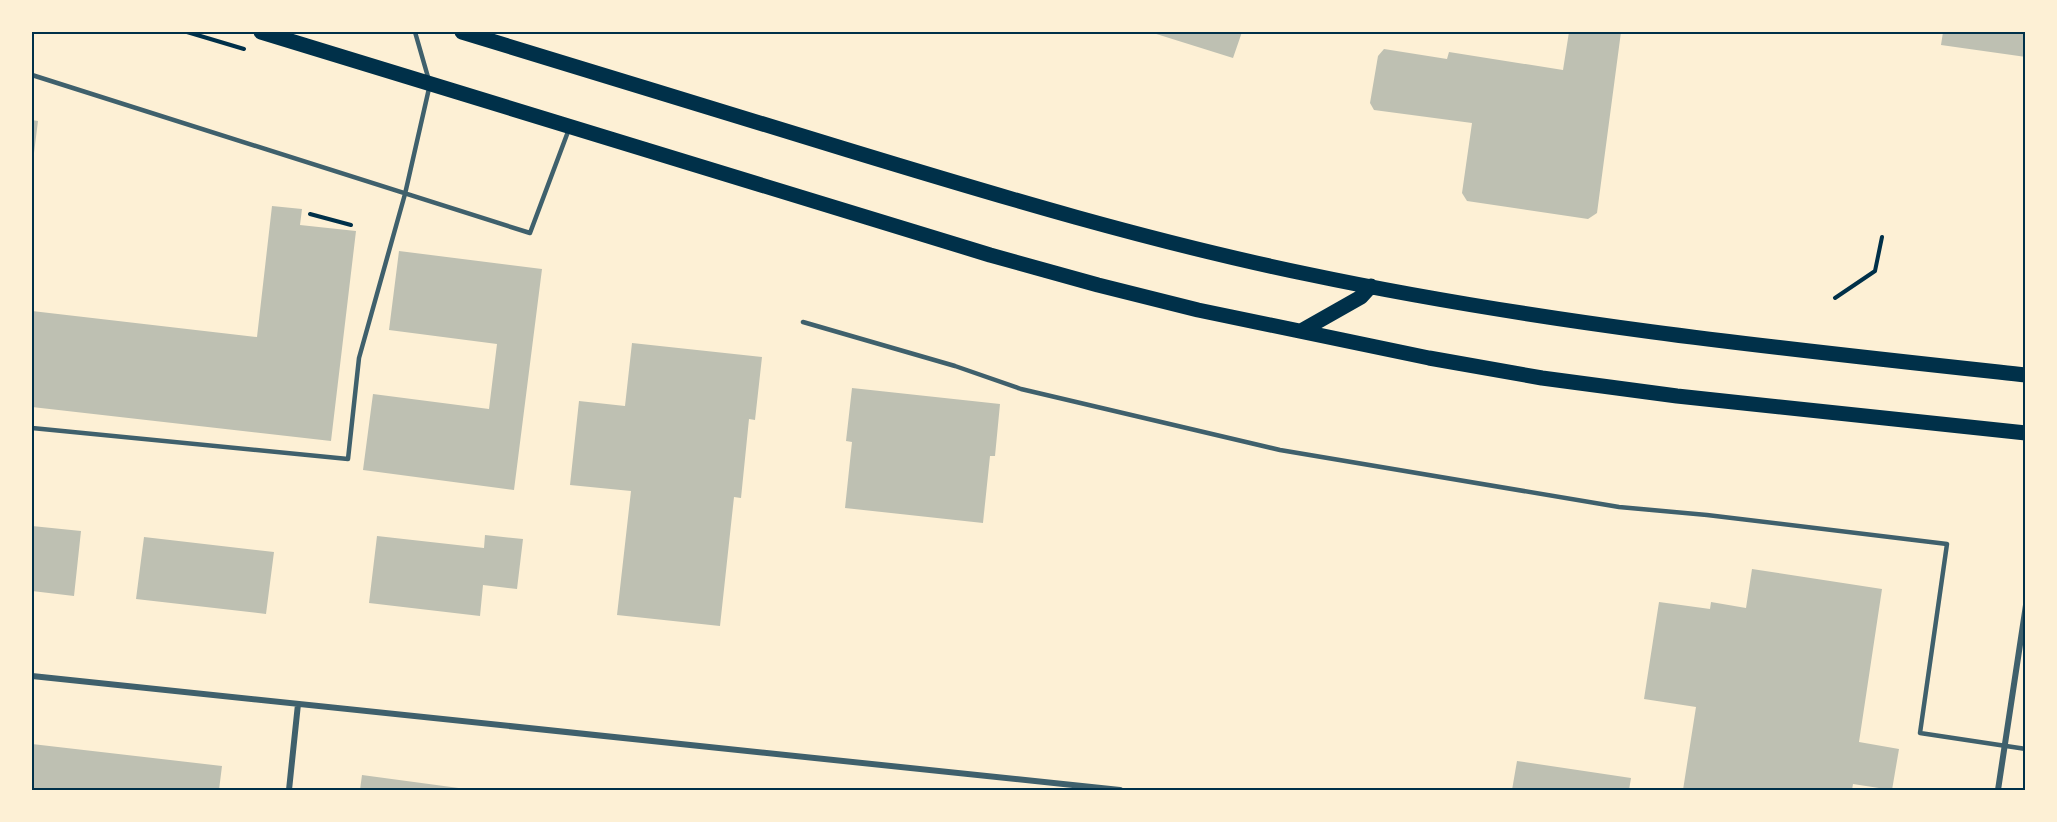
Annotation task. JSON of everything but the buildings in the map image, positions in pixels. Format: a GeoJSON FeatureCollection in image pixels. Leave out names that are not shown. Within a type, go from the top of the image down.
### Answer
{"type":"FeatureCollection","features":[{"type":"Feature","properties":{"kind":"main road"},"geometry":{"type":"LineString","coordinates":[[261,32],[990,255],[1198,310],[1429,358],[1542,378],[1677,396],[2025,433]]}},
{"type":"Feature","properties":{"kind":"main road"},"geometry":{"type":"LineString","coordinates":[[462,32],[1011,200],[1210,252],[1308,274],[1567,321],[2025,375]]}},
{"type":"Feature","properties":{"kind":"main road"},"geometry":{"type":"LineString","coordinates":[[1301,331],[1362,297],[1371,286]]}},
{"type":"Feature","properties":{"kind":"street"},"geometry":{"type":"LineString","coordinates":[[1998,790],[2025,605]]}},
{"type":"Feature","properties":{"kind":"street"},"geometry":{"type":"LineString","coordinates":[[32,676],[1120,790]]}},
{"type":"Feature","properties":{"kind":"street"},"geometry":{"type":"LineString","coordinates":[[289,790],[298,704]]}},
{"type":"Feature","properties":{"kind":"lane"},"geometry":{"type":"LineString","coordinates":[[32,428],[348,459],[359,358],[405,194],[430,84],[415,32]]}},
{"type":"Feature","properties":{"kind":"lane"},"geometry":{"type":"LineString","coordinates":[[32,75],[530,233],[570,127]]}},
{"type":"Feature","properties":{"kind":"lane"},"geometry":{"type":"LineString","coordinates":[[803,322],[955,366],[1021,389],[1280,450],[1619,507],[1707,515],[1947,544],[1920,733],[2025,749]]}},
{"type":"Feature","properties":{"kind":"path"},"geometry":{"type":"LineString","coordinates":[[310,214],[351,225]]}},
{"type":"Feature","properties":{"kind":"path"},"geometry":{"type":"LineString","coordinates":[[1835,298],[1875,271],[1882,237]]}}]}
